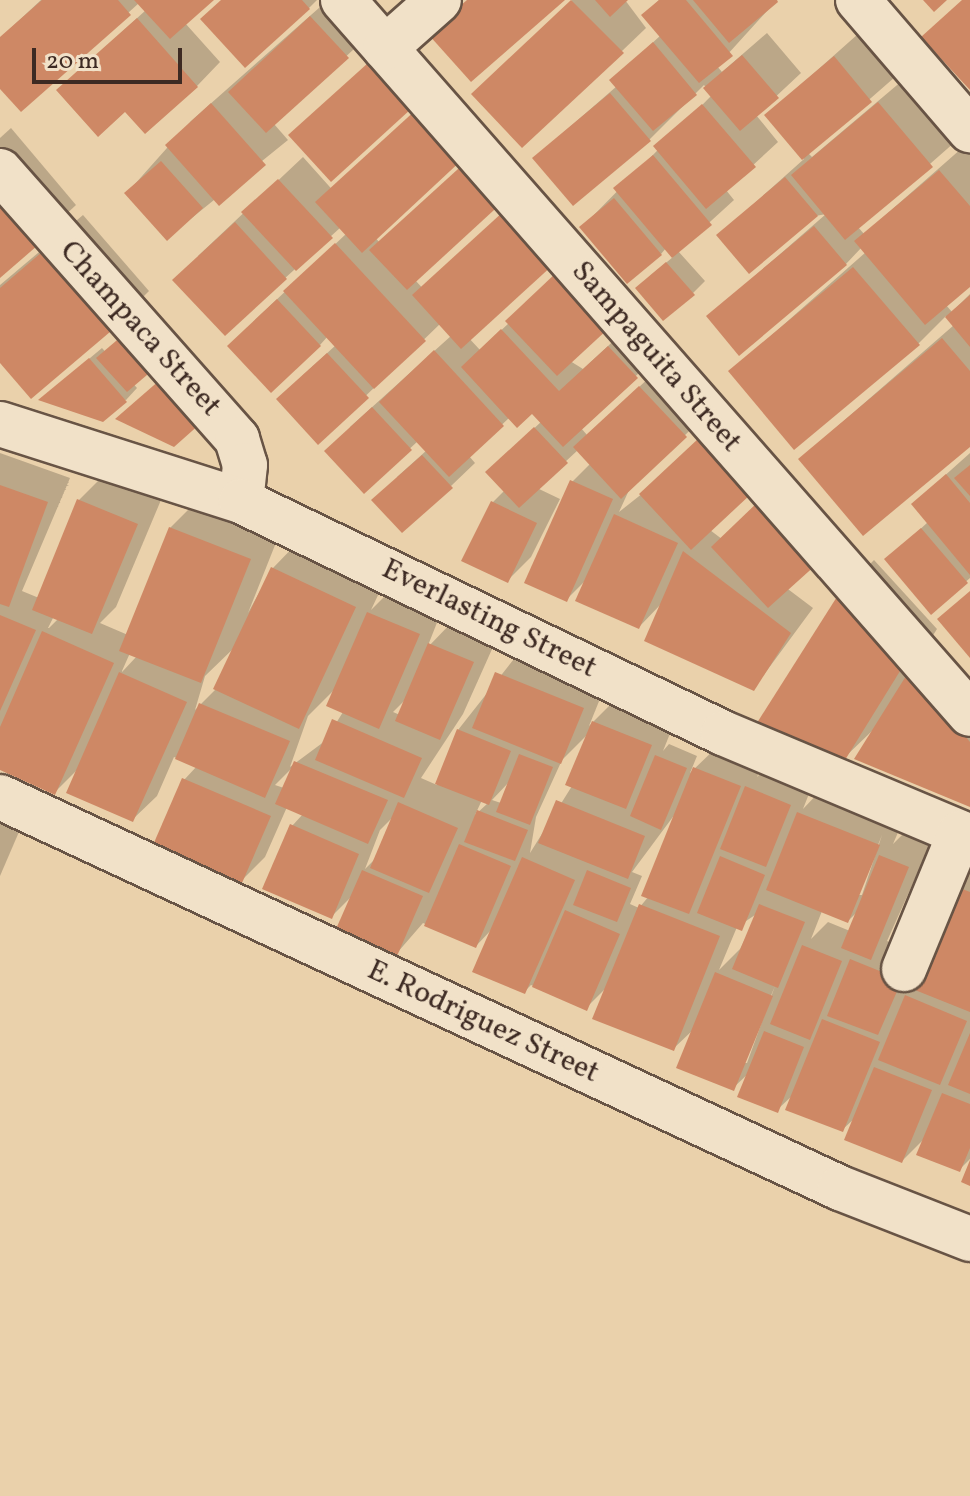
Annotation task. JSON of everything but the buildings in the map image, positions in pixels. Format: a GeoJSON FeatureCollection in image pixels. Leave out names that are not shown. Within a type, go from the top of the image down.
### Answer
{"type":"FeatureCollection","features":[{"type":"Feature","properties":{"kind":"street","name":"Sampaguita Street"},"geometry":{"type":"LineString","coordinates":[[343,0],[970,714]]}},
{"type":"Feature","properties":{"kind":"street"},"geometry":{"type":"LineString","coordinates":[[385,48],[439,0]]}},
{"type":"Feature","properties":{"kind":"street"},"geometry":{"type":"LineString","coordinates":[[858,0],[970,130]]}},
{"type":"Feature","properties":{"kind":"street","name":"Champaca Street"},"geometry":{"type":"LineString","coordinates":[[0,171],[237,439],[245,465],[241,501]]}},
{"type":"Feature","properties":{"kind":"street","name":"Everlasting Street"},"geometry":{"type":"LineString","coordinates":[[0,424],[241,501],[723,733],[965,835]]}},
{"type":"Feature","properties":{"kind":"street","name":"E. Rodriguez Street"},"geometry":{"type":"LineString","coordinates":[[0,797],[840,1188],[970,1239]]}},
{"type":"Feature","properties":{"kind":"street"},"geometry":{"type":"LineString","coordinates":[[904,969],[965,835]]}}]}
